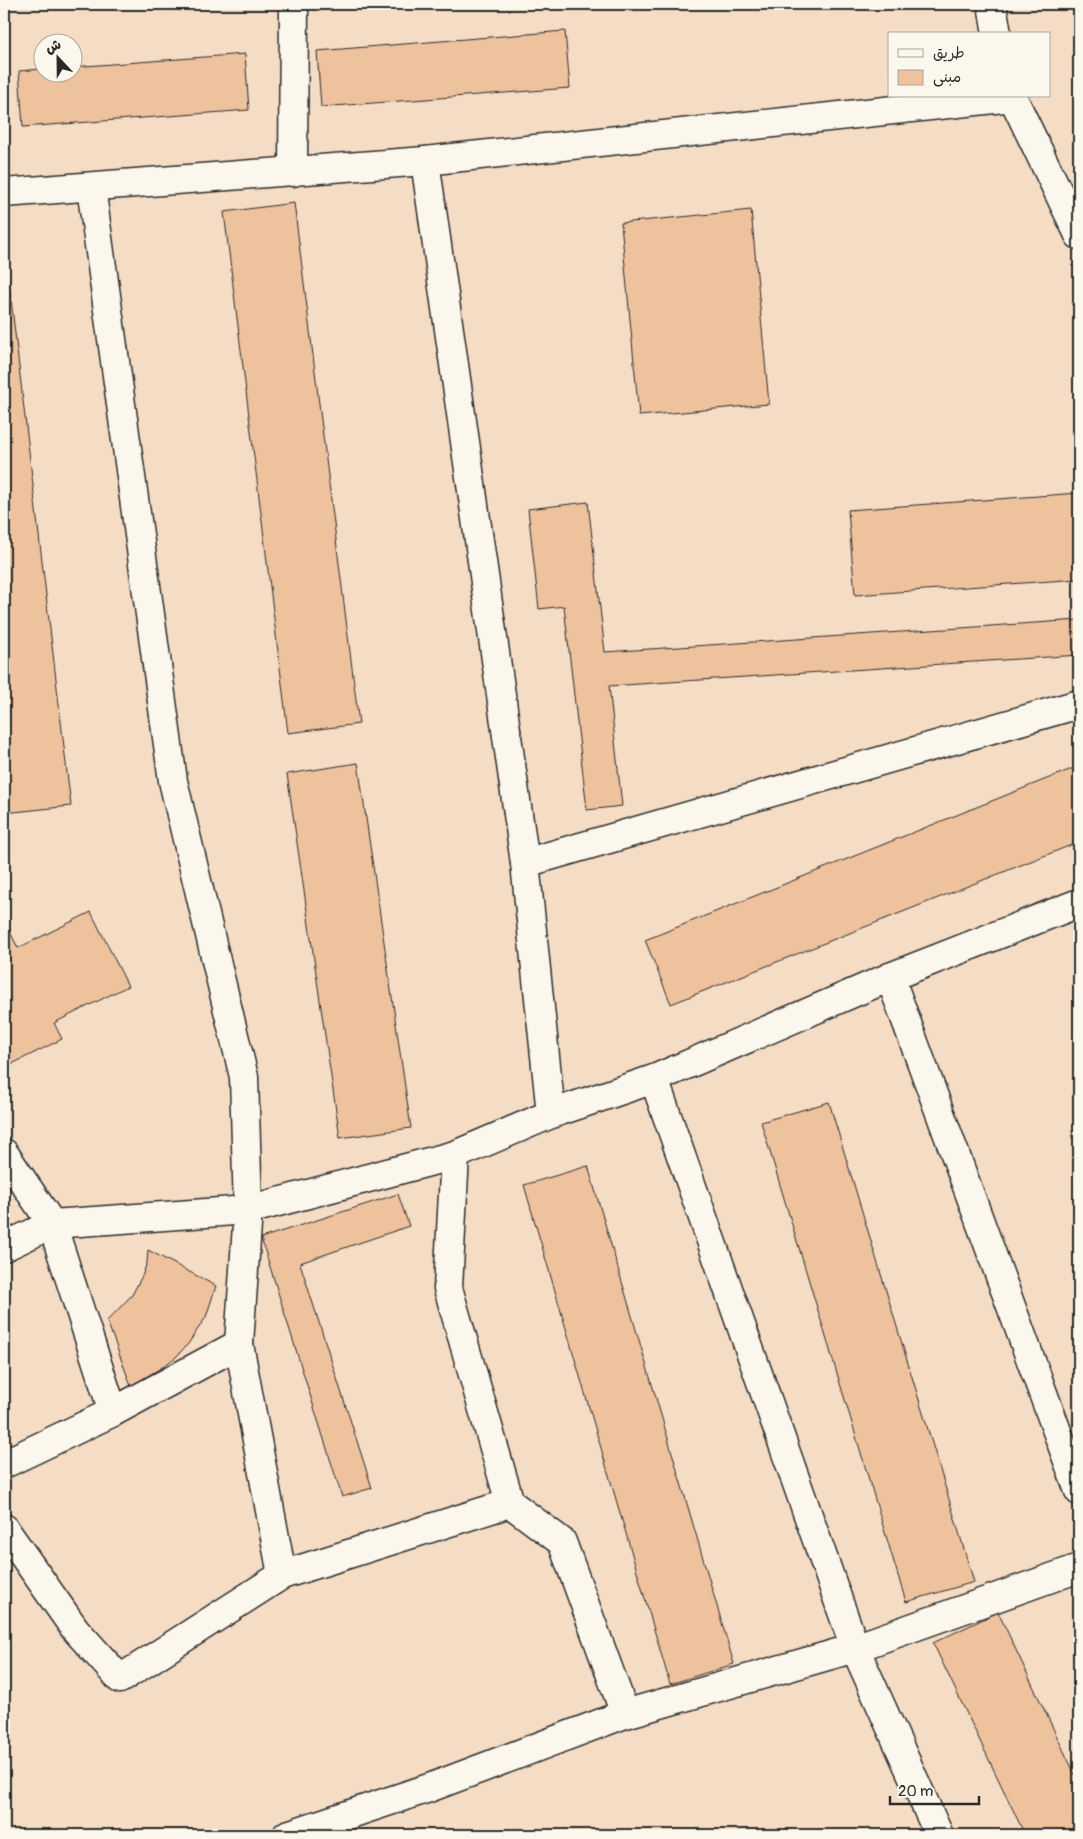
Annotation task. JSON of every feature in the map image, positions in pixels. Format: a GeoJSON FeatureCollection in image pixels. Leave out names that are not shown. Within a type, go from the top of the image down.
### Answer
{"type":"FeatureCollection","features":[{"type":"Feature","properties":{"kind":"street"},"geometry":{"type":"LineString","coordinates":[[293,172],[294,4]]}},
{"type":"Feature","properties":{"kind":"street"},"geometry":{"type":"LineString","coordinates":[[992,4],[997,32]]}},
{"type":"Feature","properties":{"kind":"street"},"geometry":{"type":"LineString","coordinates":[[4,193],[425,162],[994,98]]}},
{"type":"Feature","properties":{"kind":"street"},"geometry":{"type":"LineString","coordinates":[[1013,98],[1079,234]]}},
{"type":"Feature","properties":{"kind":"street"},"geometry":{"type":"LineString","coordinates":[[425,162],[524,863],[551,1114]]}},
{"type":"Feature","properties":{"kind":"street"},"geometry":{"type":"LineString","coordinates":[[91,187],[173,781],[244,1077],[248,1210],[238,1344],[282,1575]]}},
{"type":"Feature","properties":{"kind":"street"},"geometry":{"type":"LineString","coordinates":[[524,863],[1079,704]]}},
{"type":"Feature","properties":{"kind":"street"},"geometry":{"type":"LineString","coordinates":[[4,1247],[52,1224],[248,1210],[455,1155],[551,1114],[654,1079],[890,977],[1079,903]]}},
{"type":"Feature","properties":{"kind":"street"},"geometry":{"type":"LineString","coordinates":[[890,977],[1079,1491]]}},
{"type":"Feature","properties":{"kind":"street"},"geometry":{"type":"LineString","coordinates":[[654,1079],[854,1648],[939,1835]]}},
{"type":"Feature","properties":{"kind":"street"},"geometry":{"type":"LineString","coordinates":[[4,1153],[52,1224],[113,1412]]}},
{"type":"Feature","properties":{"kind":"street"},"geometry":{"type":"LineString","coordinates":[[455,1155],[448,1288],[510,1503],[562,1542],[625,1714]]}},
{"type":"Feature","properties":{"kind":"street"},"geometry":{"type":"LineString","coordinates":[[4,1464],[113,1412],[238,1344]]}},
{"type":"Feature","properties":{"kind":"street"},"geometry":{"type":"LineString","coordinates":[[4,1528],[75,1629],[120,1679],[282,1575],[510,1503]]}},
{"type":"Feature","properties":{"kind":"street"},"geometry":{"type":"LineString","coordinates":[[288,1835],[429,1788],[625,1714],[854,1648],[1079,1568]]}},
{"type":"Feature","properties":{"kind":"shaded area"},"geometry":{"type":"Polygon","coordinates":[[[4,4],[1079,4],[1079,1835],[4,1835],[4,4]]]}},
{"type":"Feature","properties":{"kind":"building"},"geometry":{"type":"Polygon","coordinates":[[[565,31],[570,88],[321,107],[317,51],[565,31]]]}},
{"type":"Feature","properties":{"kind":"building"},"geometry":{"type":"Polygon","coordinates":[[[245,54],[249,110],[23,127],[19,71],[32,70],[32,82],[82,82],[82,66],[245,54]]]}},
{"type":"Feature","properties":{"kind":"building"},"geometry":{"type":"Polygon","coordinates":[[[294,203],[359,724],[288,733],[224,212],[294,203]]]}},
{"type":"Feature","properties":{"kind":"building"},"geometry":{"type":"Polygon","coordinates":[[[751,210],[769,404],[639,416],[621,223],[751,210]]]}},
{"type":"Feature","properties":{"kind":"building"},"geometry":{"type":"Polygon","coordinates":[[[4,240],[71,806],[4,813],[4,240]]]}},
{"type":"Feature","properties":{"kind":"building"},"geometry":{"type":"Polygon","coordinates":[[[1079,493],[1079,579],[855,595],[848,510],[1079,493]]]}},
{"type":"Feature","properties":{"kind":"building"},"geometry":{"type":"Polygon","coordinates":[[[588,502],[605,652],[1079,620],[1079,655],[609,686],[622,806],[587,810],[564,606],[539,609],[528,509],[588,502]]]}},
{"type":"Feature","properties":{"kind":"building"},"geometry":{"type":"Polygon","coordinates":[[[358,763],[411,1128],[340,1138],[287,774],[358,763]]]}},
{"type":"Feature","properties":{"kind":"building"},"geometry":{"type":"Polygon","coordinates":[[[1079,766],[1079,842],[671,1004],[645,940],[1079,766]]]}},
{"type":"Feature","properties":{"kind":"building"},"geometry":{"type":"Polygon","coordinates":[[[91,912],[128,986],[54,1023],[62,1039],[4,1068],[4,920],[18,948],[91,912]]]}},
{"type":"Feature","properties":{"kind":"building"},"geometry":{"type":"Polygon","coordinates":[[[829,1102],[974,1582],[906,1602],[761,1122],[829,1102]]]}},
{"type":"Feature","properties":{"kind":"building"},"geometry":{"type":"Polygon","coordinates":[[[588,1166],[734,1664],[670,1684],[524,1185],[588,1166]]]}},
{"type":"Feature","properties":{"kind":"building"},"geometry":{"type":"Polygon","coordinates":[[[398,1194],[409,1226],[300,1263],[372,1488],[342,1497],[261,1238],[398,1194]]]}},
{"type":"Feature","properties":{"kind":"building"},"geometry":{"type":"Polygon","coordinates":[[[148,1250],[216,1286],[206,1317],[188,1344],[176,1357],[131,1386],[107,1321],[132,1295],[143,1274],[148,1250]]]}},
{"type":"Feature","properties":{"kind":"building"},"geometry":{"type":"Polygon","coordinates":[[[998,1612],[1079,1783],[1079,1835],[1025,1835],[933,1643],[998,1612]]]}}]}
